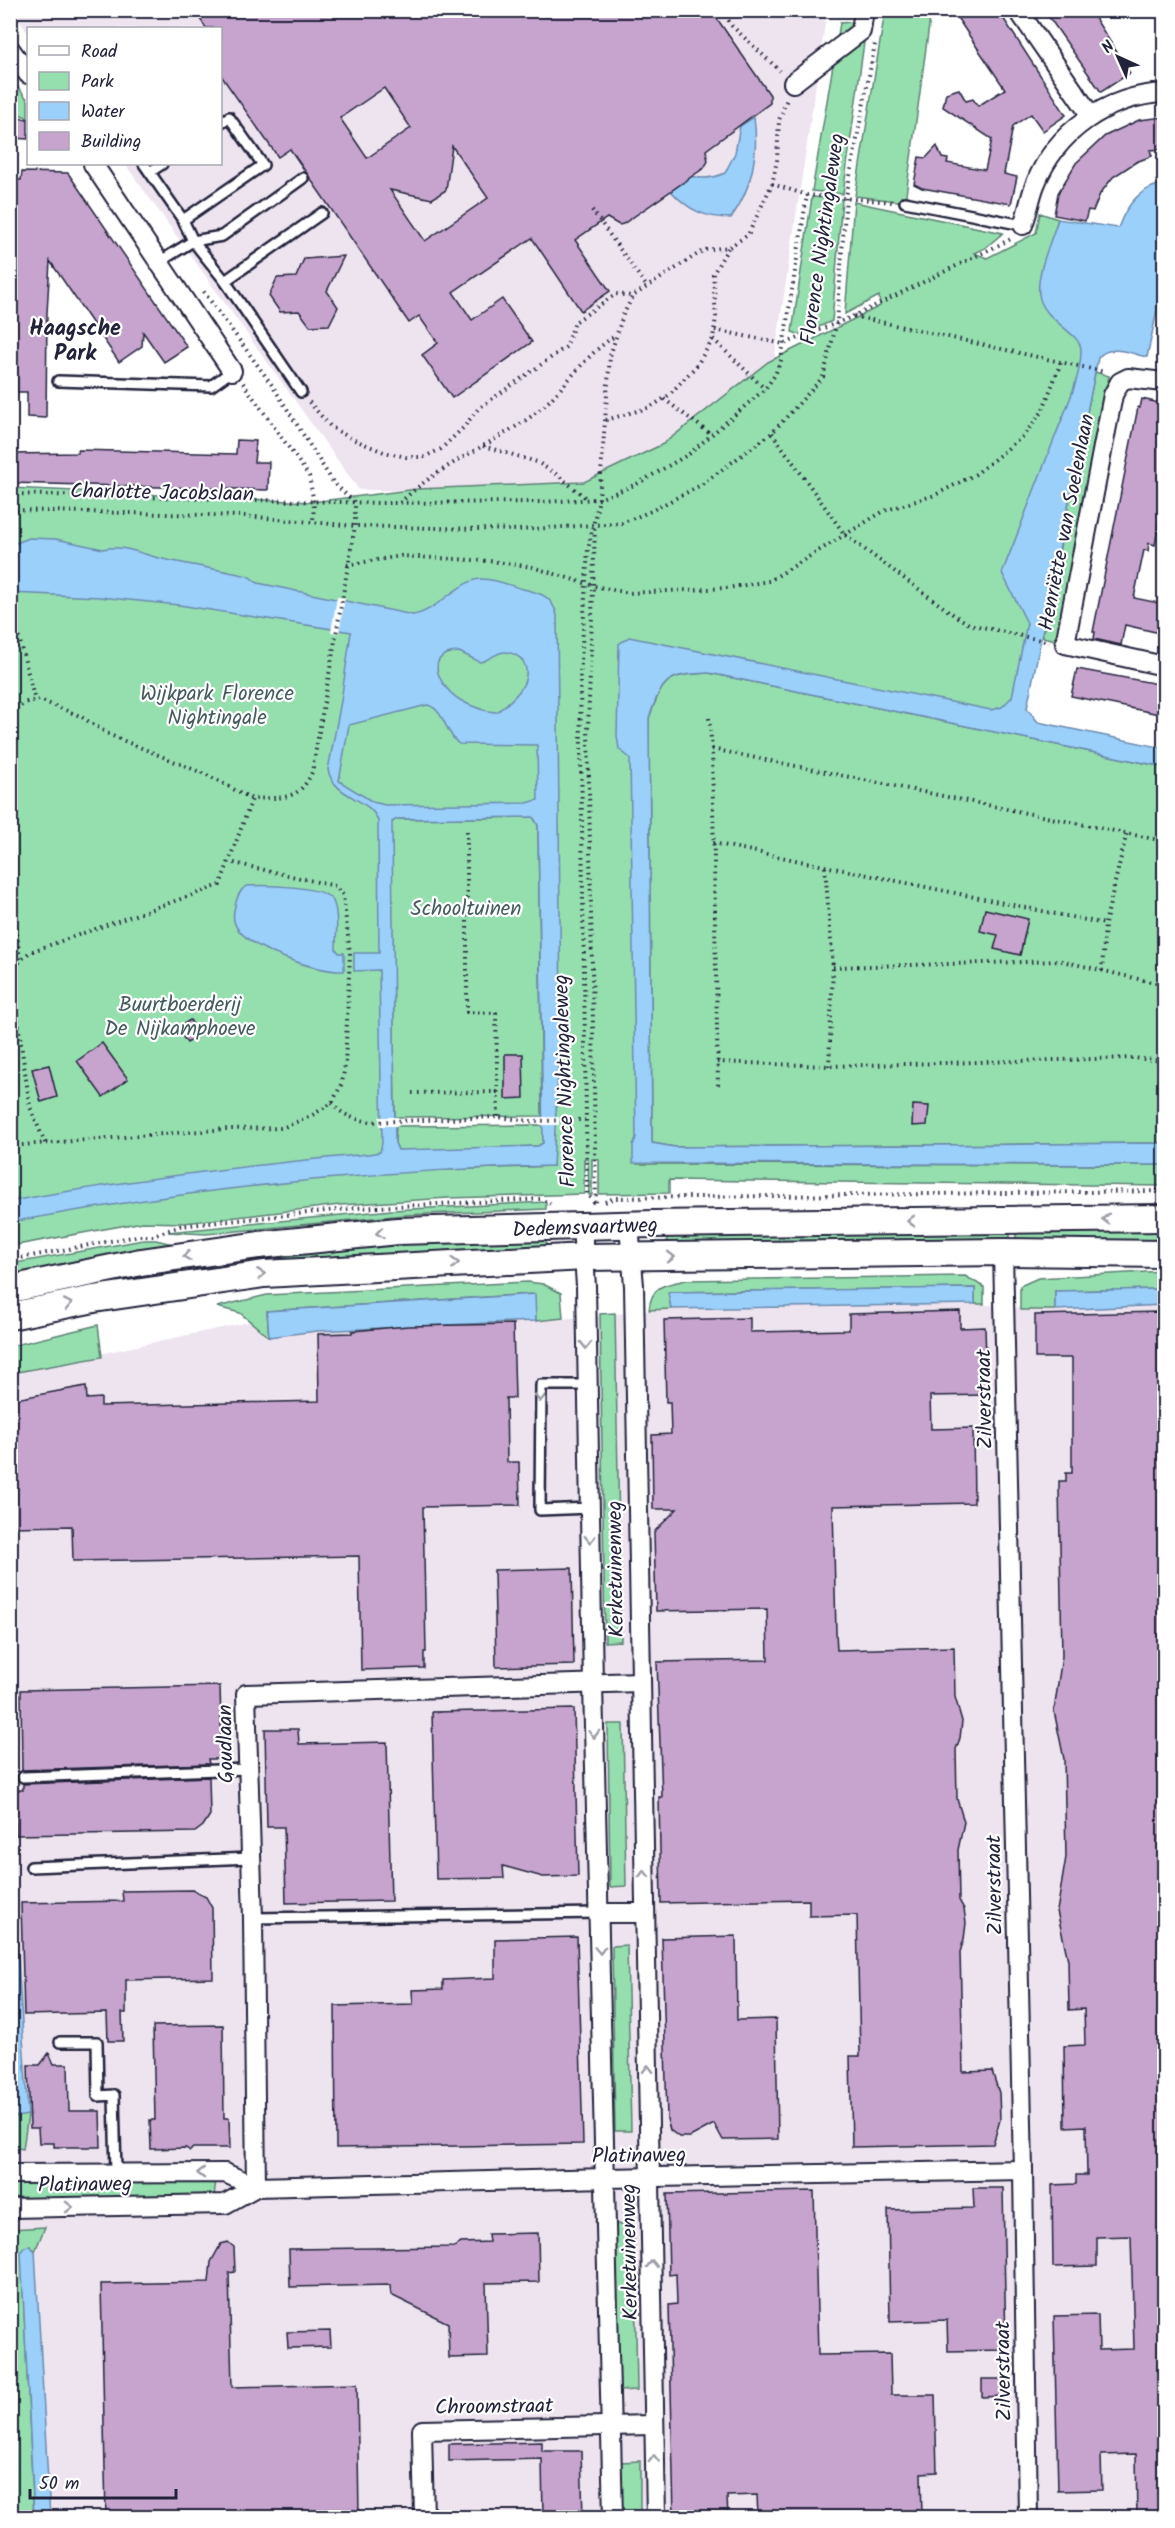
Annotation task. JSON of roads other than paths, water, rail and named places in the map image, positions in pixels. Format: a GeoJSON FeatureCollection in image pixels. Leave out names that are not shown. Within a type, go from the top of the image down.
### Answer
{"type":"FeatureCollection","features":[{"type":"Feature","properties":{"kind":"main road","name":"Dedemsvaartweg"},"geometry":{"type":"LineString","coordinates":[[10,1289],[113,1267],[259,1245],[589,1216],[629,1225],[1164,1218]]}},
{"type":"Feature","properties":{"kind":"main road","name":"Dedemsvaartweg"},"geometry":{"type":"LineString","coordinates":[[10,1316],[94,1299],[264,1274],[585,1257],[1003,1252],[1164,1254]]}},
{"type":"Feature","properties":{"kind":"street"},"geometry":{"type":"LineString","coordinates":[[793,83],[861,31],[864,10]]}},
{"type":"Feature","properties":{"kind":"street"},"geometry":{"type":"LineString","coordinates":[[1018,10],[1091,116]]}},
{"type":"Feature","properties":{"kind":"street"},"geometry":{"type":"LineString","coordinates":[[10,49],[27,73]]}},
{"type":"Feature","properties":{"kind":"street"},"geometry":{"type":"LineString","coordinates":[[1023,225],[1034,186],[1048,157],[1067,135],[1091,116],[1125,99],[1164,93]]}},
{"type":"Feature","properties":{"kind":"street"},"geometry":{"type":"LineString","coordinates":[[94,165],[232,371]]}},
{"type":"Feature","properties":{"kind":"street","name":"Henriëtte van Soelenlaan"},"geometry":{"type":"LineString","coordinates":[[1164,382],[1128,378],[1120,382],[1113,395],[1065,644],[1164,666]]}},
{"type":"Feature","properties":{"kind":"street","name":"Kerketuinenweg"},"geometry":{"type":"LineString","coordinates":[[589,1216],[585,1257],[586,1385],[613,2517]]}},
{"type":"Feature","properties":{"kind":"street","name":"Kerketuinenweg"},"geometry":{"type":"LineString","coordinates":[[629,1225],[634,1286],[656,2517]]}},
{"type":"Feature","properties":{"kind":"street","name":"Zilverstraat"},"geometry":{"type":"LineString","coordinates":[[1003,1252],[1023,2170],[1028,2517]]}},
{"type":"Feature","properties":{"kind":"street","name":"Goudlaan"},"geometry":{"type":"LineString","coordinates":[[256,2187],[253,1918],[246,1694],[640,1682]]}},
{"type":"Feature","properties":{"kind":"street"},"geometry":{"type":"LineString","coordinates":[[599,1914],[645,1913]]}},
{"type":"Feature","properties":{"kind":"street","name":"Platinaweg"},"geometry":{"type":"LineString","coordinates":[[10,2174],[225,2173],[256,2187],[1023,2170]]}},
{"type":"Feature","properties":{"kind":"street","name":"Platinaweg"},"geometry":{"type":"LineString","coordinates":[[159,2173],[160,2205]]}},
{"type":"Feature","properties":{"kind":"street","name":"Platinaweg"},"geometry":{"type":"LineString","coordinates":[[10,2208],[225,2204],[256,2187]]}},
{"type":"Feature","properties":{"kind":"street","name":"Chroomstraat"},"geometry":{"type":"LineString","coordinates":[[424,2517],[422,2430],[653,2425]]}},
{"type":"Feature","properties":{"kind":"lane"},"geometry":{"type":"LineString","coordinates":[[183,220],[262,165],[229,117],[222,122]]}},
{"type":"Feature","properties":{"kind":"lane"},"geometry":{"type":"LineString","coordinates":[[147,168],[183,220],[193,241],[225,281],[301,392]]}},
{"type":"Feature","properties":{"kind":"lane"},"geometry":{"type":"LineString","coordinates":[[159,262],[193,241],[222,236],[303,178]]}},
{"type":"Feature","properties":{"kind":"lane"},"geometry":{"type":"LineString","coordinates":[[905,202],[1023,225]]}},
{"type":"Feature","properties":{"kind":"lane"},"geometry":{"type":"LineString","coordinates":[[225,281],[322,213]]}},
{"type":"Feature","properties":{"kind":"lane"},"geometry":{"type":"LineString","coordinates":[[58,381],[211,386],[232,371]]}},
{"type":"Feature","properties":{"kind":"lane"},"geometry":{"type":"LineString","coordinates":[[586,1385],[541,1384],[540,1510],[590,1508]]}},
{"type":"Feature","properties":{"kind":"lane"},"geometry":{"type":"LineString","coordinates":[[23,1777],[248,1769]]}},
{"type":"Feature","properties":{"kind":"lane"},"geometry":{"type":"LineString","coordinates":[[31,1867],[251,1858]]}},
{"type":"Feature","properties":{"kind":"lane"},"geometry":{"type":"LineString","coordinates":[[253,1918],[599,1914]]}},
{"type":"Feature","properties":{"kind":"lane"},"geometry":{"type":"LineString","coordinates":[[60,2042],[98,2042],[98,2096],[114,2096],[116,2173]]}},
{"type":"Feature","properties":{"kind":"water"},"geometry":{"type":"Polygon","coordinates":[[[754,117],[756,144],[753,170],[745,194],[731,218],[698,212],[677,198],[671,191],[692,176],[709,178],[725,173],[735,153],[740,126],[754,117]]]}},
{"type":"Feature","properties":{"kind":"water"},"geometry":{"type":"Polygon","coordinates":[[[1164,184],[1164,292],[1161,292],[1147,357],[1114,350],[1098,358],[1027,708],[1038,722],[1164,748],[1164,767],[709,673],[683,675],[668,681],[658,694],[649,718],[652,1143],[675,1147],[1164,1143],[1164,1165],[633,1163],[633,1145],[636,1138],[630,758],[619,749],[617,736],[619,644],[629,637],[991,710],[1002,707],[1012,697],[1027,623],[1002,573],[1072,394],[1080,361],[1081,350],[1075,337],[1047,312],[1039,294],[1040,276],[1045,256],[1058,219],[1118,228],[1129,205],[1141,193],[1164,184]]]}},
{"type":"Feature","properties":{"kind":"water"},"geometry":{"type":"Polygon","coordinates":[[[29,538],[56,539],[103,549],[124,549],[248,576],[258,583],[413,615],[431,608],[473,580],[498,581],[535,592],[549,599],[557,615],[561,1019],[553,1166],[416,1172],[281,1183],[146,1200],[11,1222],[11,1201],[189,1174],[368,1154],[380,1152],[382,1143],[379,970],[354,971],[354,953],[379,953],[378,821],[368,807],[338,787],[328,770],[351,632],[179,605],[99,597],[11,593],[11,545],[29,538]],[[459,652],[440,658],[437,664],[438,672],[446,688],[468,704],[497,712],[515,697],[524,683],[526,669],[523,661],[516,655],[503,652],[480,662],[459,652]],[[427,705],[349,725],[339,781],[373,802],[385,805],[527,803],[538,800],[537,745],[459,744],[450,734],[437,711],[427,705]],[[533,817],[397,819],[392,822],[395,1143],[398,1150],[538,1146],[543,1143],[538,825],[533,817]]]}},
{"type":"Feature","properties":{"kind":"water"},"geometry":{"type":"Polygon","coordinates":[[[246,886],[293,887],[328,896],[335,906],[336,949],[339,953],[344,953],[344,971],[318,968],[286,959],[257,945],[245,936],[236,926],[234,914],[239,895],[246,886]]]}},
{"type":"Feature","properties":{"kind":"water"},"geometry":{"type":"Polygon","coordinates":[[[975,1288],[975,1304],[671,1309],[668,1292],[975,1288]]]}},
{"type":"Feature","properties":{"kind":"water"},"geometry":{"type":"Polygon","coordinates":[[[1164,1289],[1164,1305],[1055,1310],[1055,1291],[1164,1289]]]}},
{"type":"Feature","properties":{"kind":"water"},"geometry":{"type":"Polygon","coordinates":[[[535,1294],[536,1321],[317,1331],[269,1337],[267,1311],[535,1294]]]}},
{"type":"Feature","properties":{"kind":"water"},"geometry":{"type":"Polygon","coordinates":[[[10,1835],[28,2115],[16,2117],[12,2115],[10,2088],[10,1835]]]}},
{"type":"Feature","properties":{"kind":"water"},"geometry":{"type":"Polygon","coordinates":[[[30,2246],[35,2251],[50,2517],[34,2517],[21,2252],[24,2247],[30,2246]]]}},
{"type":"Feature","properties":{"kind":"district","name":"Haagsche Park"},"geometry":{"type":"Point","coordinates":[75,340]}},
{"type":"Feature","properties":{"kind":"park label","name":"Wijkpark Florence Nightingale"},"geometry":{"type":"Point","coordinates":[217,705]}},
{"type":"Feature","properties":{"kind":"park label","name":"Schooltuinen"},"geometry":{"type":"Point","coordinates":[466,908]}},
{"type":"Feature","properties":{"kind":"park label","name":"Buurtboerderij De Nijkamphoeve"},"geometry":{"type":"Point","coordinates":[180,1016]}}]}
